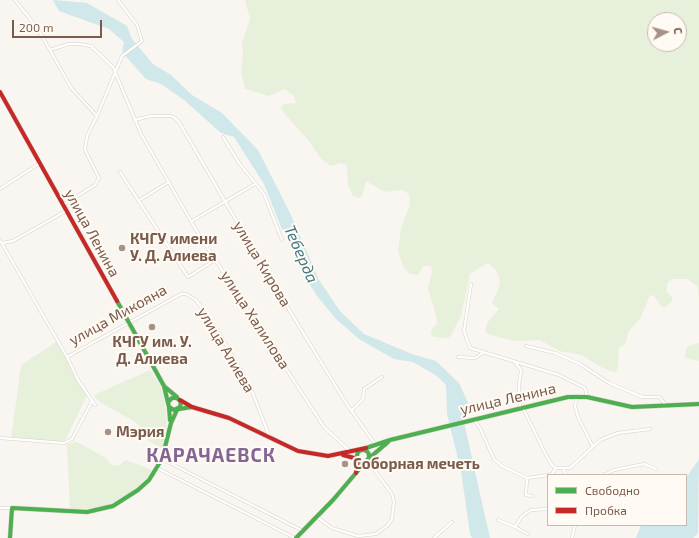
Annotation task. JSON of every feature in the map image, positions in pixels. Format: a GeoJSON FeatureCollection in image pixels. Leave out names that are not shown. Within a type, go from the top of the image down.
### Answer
{"type":"FeatureCollection","features":[{"type":"Feature","properties":{"kind":"main road","name":"улица Ленина"},"geometry":{"type":"LineString","coordinates":[[0,92],[164,386],[169,401]]}},
{"type":"Feature","properties":{"kind":"main road","name":"улица Ленина"},"geometry":{"type":"LineString","coordinates":[[164,386],[179,399],[192,407],[228,418],[298,451],[320,455],[340,455],[358,459]]}},
{"type":"Feature","properties":{"kind":"main road","name":"улица Ленина"},"geometry":{"type":"LineString","coordinates":[[340,455],[362,450],[375,444],[390,440],[577,396],[632,407],[699,404]]}},
{"type":"Feature","properties":{"kind":"main road"},"geometry":{"type":"LineString","coordinates":[[10,538],[12,508],[64,512],[98,510],[123,501],[149,480],[162,459],[171,423],[181,405],[179,399],[172,398],[169,401],[171,423]]}},
{"type":"Feature","properties":{"kind":"main road"},"geometry":{"type":"LineString","coordinates":[[169,407],[178,410]]}},
{"type":"Feature","properties":{"kind":"main road","name":"улица Ленина"},"geometry":{"type":"LineString","coordinates":[[178,410],[192,407]]}},
{"type":"Feature","properties":{"kind":"main road","name":"улица Ленина"},"geometry":{"type":"LineString","coordinates":[[296,538],[356,474],[367,460],[390,440]]}},
{"type":"Feature","properties":{"kind":"main road"},"geometry":{"type":"LineString","coordinates":[[356,474],[358,454],[362,450],[369,454],[367,460],[363,462],[358,459]]}},
{"type":"Feature","properties":{"kind":"street"},"geometry":{"type":"LineString","coordinates":[[15,0],[38,29],[72,89],[98,116]]}},
{"type":"Feature","properties":{"kind":"street"},"geometry":{"type":"LineString","coordinates":[[63,206],[95,185],[99,178],[85,150],[85,145],[122,56],[142,41],[137,24],[118,0]]}},
{"type":"Feature","properties":{"kind":"street","name":"улица Халилова"},"geometry":{"type":"LineString","coordinates":[[50,50],[69,44],[91,46],[103,55],[113,67],[134,120],[168,182],[215,260],[324,427],[351,452]]}},
{"type":"Feature","properties":{"kind":"street","name":"улица Кирова"},"geometry":{"type":"LineString","coordinates":[[134,120],[151,116],[175,118],[224,202],[351,411],[375,444]]}},
{"type":"Feature","properties":{"kind":"street"},"geometry":{"type":"LineString","coordinates":[[223,137],[255,184],[264,194],[282,240]]}},
{"type":"Feature","properties":{"kind":"street"},"geometry":{"type":"LineString","coordinates":[[0,188],[40,163]]}},
{"type":"Feature","properties":{"kind":"street"},"geometry":{"type":"LineString","coordinates":[[120,172],[188,277],[215,260]]}},
{"type":"Feature","properties":{"kind":"street"},"geometry":{"type":"LineString","coordinates":[[138,200],[168,182]]}},
{"type":"Feature","properties":{"kind":"street"},"geometry":{"type":"LineString","coordinates":[[192,221],[255,184]]}},
{"type":"Feature","properties":{"kind":"street"},"geometry":{"type":"LineString","coordinates":[[66,211],[13,241],[1,242],[67,357],[78,380],[95,405]]}},
{"type":"Feature","properties":{"kind":"street"},"geometry":{"type":"LineString","coordinates":[[471,284],[464,331],[470,348],[559,375],[585,388],[587,397]]}},
{"type":"Feature","properties":{"kind":"street","name":"улица Микояна"},"geometry":{"type":"LineString","coordinates":[[67,357],[181,294]]}},
{"type":"Feature","properties":{"kind":"street","name":"улица Алиева"},"geometry":{"type":"LineString","coordinates":[[181,294],[186,294],[196,300],[216,329],[250,386],[270,438]]}},
{"type":"Feature","properties":{"kind":"street"},"geometry":{"type":"LineString","coordinates":[[526,346],[555,353],[580,364],[609,383],[642,396],[659,397],[667,406]]}},
{"type":"Feature","properties":{"kind":"street"},"geometry":{"type":"LineString","coordinates":[[458,357],[476,358],[484,353]]}},
{"type":"Feature","properties":{"kind":"street"},"geometry":{"type":"LineString","coordinates":[[514,361],[521,370],[518,385],[521,408],[551,464],[556,468],[570,468],[600,440],[618,433],[650,429]]}},
{"type":"Feature","properties":{"kind":"street"},"geometry":{"type":"LineString","coordinates":[[351,411],[364,399],[364,389],[382,377]]}},
{"type":"Feature","properties":{"kind":"street"},"geometry":{"type":"LineString","coordinates":[[577,396],[575,406],[578,417],[593,446]]}},
{"type":"Feature","properties":{"kind":"street"},"geometry":{"type":"LineString","coordinates":[[0,438],[64,443],[72,439],[92,401]]}},
{"type":"Feature","properties":{"kind":"street"},"geometry":{"type":"LineString","coordinates":[[473,420],[480,428],[494,459],[502,466],[527,478],[547,475]]}},
{"type":"Feature","properties":{"kind":"street"},"geometry":{"type":"LineString","coordinates":[[162,459],[303,531]]}},
{"type":"Feature","properties":{"kind":"street"},"geometry":{"type":"LineString","coordinates":[[317,516],[332,528],[358,536],[376,534],[388,525],[392,519],[394,507],[392,494],[367,460]]}},
{"type":"Feature","properties":{"kind":"street"},"geometry":{"type":"LineString","coordinates":[[606,474],[614,470],[644,464],[656,469]]}},
{"type":"Feature","properties":{"kind":"street"},"geometry":{"type":"LineString","coordinates":[[157,468],[296,538]]}},
{"type":"Feature","properties":{"kind":"street"},"geometry":{"type":"LineString","coordinates":[[552,474],[556,468]]}},
{"type":"Feature","properties":{"kind":"street"},"geometry":{"type":"LineString","coordinates":[[564,469],[565,474]]}},
{"type":"Feature","properties":{"kind":"street"},"geometry":{"type":"LineString","coordinates":[[527,478],[526,495],[532,496]]}},
{"type":"Feature","properties":{"kind":"street"},"geometry":{"type":"LineString","coordinates":[[0,508],[12,508]]}},
{"type":"Feature","properties":{"kind":"street"},"geometry":{"type":"LineString","coordinates":[[515,526],[522,516],[531,510],[547,509]]}},
{"type":"Feature","properties":{"kind":"street"},"geometry":{"type":"LineString","coordinates":[[498,520],[515,526],[528,534]]}},
{"type":"Feature","properties":{"kind":"street"},"geometry":{"type":"LineString","coordinates":[[434,538],[452,522]]}},
{"type":"Feature","properties":{"kind":"street"},"geometry":{"type":"LineString","coordinates":[[572,538],[575,526]]}},
{"type":"Feature","properties":{"kind":"green space"},"geometry":{"type":"Polygon","coordinates":[[[245,0],[699,0],[699,297],[698,287],[687,279],[673,279],[668,282],[666,291],[673,298],[665,307],[662,307],[654,296],[650,295],[640,319],[629,331],[625,344],[619,348],[618,367],[616,372],[612,372],[597,365],[582,355],[559,351],[540,340],[515,341],[487,334],[485,330],[488,322],[499,309],[492,303],[500,284],[499,276],[495,269],[489,264],[486,264],[470,274],[461,316],[451,335],[448,338],[434,337],[431,335],[431,331],[437,323],[436,315],[428,289],[432,271],[431,266],[423,266],[418,275],[410,274],[404,268],[398,251],[401,228],[410,205],[409,194],[403,190],[385,192],[366,181],[360,198],[353,196],[348,185],[347,165],[341,163],[331,166],[321,159],[308,140],[280,107],[285,104],[296,103],[294,96],[284,89],[269,96],[245,89],[241,70],[243,55],[242,43],[250,19],[245,0]]]}},
{"type":"Feature","properties":{"kind":"green space"},"geometry":{"type":"Polygon","coordinates":[[[58,341],[87,395],[64,443],[11,439],[21,365],[58,341]]]}},
{"type":"Feature","properties":{"kind":"green space"},"geometry":{"type":"Polygon","coordinates":[[[699,343],[699,361],[685,358],[686,349],[689,346],[699,343]]]}},
{"type":"Feature","properties":{"kind":"green space"},"geometry":{"type":"Polygon","coordinates":[[[150,370],[163,389],[165,399],[167,433],[163,449],[139,435],[141,427],[135,422],[98,401],[94,395],[150,370]]]}},
{"type":"Feature","properties":{"kind":"green space"},"geometry":{"type":"Polygon","coordinates":[[[77,442],[106,458],[112,465],[118,466],[126,460],[152,470],[151,473],[133,492],[113,504],[98,508],[70,510],[67,444],[77,442]]]}},
{"type":"Feature","properties":{"kind":"water","name":"Теберда"},"geometry":{"type":"Polygon","coordinates":[[[53,0],[87,3],[127,26],[132,39],[153,64],[171,75],[192,95],[222,113],[258,150],[290,213],[319,280],[340,311],[364,334],[412,354],[436,361],[459,383],[469,405],[470,411],[463,418],[490,538],[472,538],[470,534],[461,471],[447,414],[446,385],[437,376],[413,362],[394,359],[359,339],[336,319],[317,296],[301,270],[294,248],[281,227],[264,184],[234,137],[221,133],[184,100],[161,84],[146,79],[122,52],[124,42],[109,29],[59,11],[53,0]]]}},
{"type":"Feature","properties":{"kind":"water"},"geometry":{"type":"Polygon","coordinates":[[[699,459],[698,533],[693,538],[636,538],[641,526],[687,526],[687,477],[699,459]]]}},
{"type":"Feature","properties":{"kind":"traffic: fast"},"geometry":{"type":"LineString","coordinates":[[117,301],[164,386],[169,407],[174,410],[180,407],[181,402],[177,398],[172,398],[169,401]]}},
{"type":"Feature","properties":{"kind":"traffic: fast"},"geometry":{"type":"LineString","coordinates":[[165,387],[177,397]]}},
{"type":"Feature","properties":{"kind":"traffic: fast"},"geometry":{"type":"LineString","coordinates":[[366,448],[390,440],[568,397],[587,397],[632,407],[699,404]]}},
{"type":"Feature","properties":{"kind":"traffic: fast"},"geometry":{"type":"LineString","coordinates":[[169,407],[170,420]]}},
{"type":"Feature","properties":{"kind":"traffic: fast"},"geometry":{"type":"LineString","coordinates":[[179,409],[192,407]]}},
{"type":"Feature","properties":{"kind":"traffic: fast"},"geometry":{"type":"LineString","coordinates":[[10,538],[12,508],[87,512],[113,506],[138,490],[149,480],[162,459],[171,423],[177,410]]}},
{"type":"Feature","properties":{"kind":"traffic: fast"},"geometry":{"type":"LineString","coordinates":[[296,538],[333,500],[367,460],[388,442]]}},
{"type":"Feature","properties":{"kind":"traffic: fast"},"geometry":{"type":"LineString","coordinates":[[363,450],[367,452],[369,456],[367,460],[363,462],[359,460],[357,456],[359,452],[363,450]]}},
{"type":"Feature","properties":{"kind":"traffic: jam"},"geometry":{"type":"LineString","coordinates":[[0,92],[117,301]]}},
{"type":"Feature","properties":{"kind":"traffic: jam"},"geometry":{"type":"LineString","coordinates":[[180,400],[192,407],[229,418],[298,451],[328,456],[366,448]]}},
{"type":"Feature","properties":{"kind":"traffic: jam"},"geometry":{"type":"LineString","coordinates":[[343,455],[358,459],[356,473]]}},
{"type":"Feature","properties":{"kind":"place","name":"КЧГУ имени У. Д. Алиева"},"geometry":{"type":"Point","coordinates":[122,248]}},
{"type":"Feature","properties":{"kind":"place","name":"КЧГУ им. У. Д. Алиева"},"geometry":{"type":"Point","coordinates":[152,327]}},
{"type":"Feature","properties":{"kind":"place","name":"Мэрия"},"geometry":{"type":"Point","coordinates":[108,432]}},
{"type":"Feature","properties":{"kind":"place","name":"Соборная мечеть"},"geometry":{"type":"Point","coordinates":[345,464]}},
{"type":"Feature","properties":{"kind":"district","name":"КАРАЧАЕВСК"},"geometry":{"type":"Point","coordinates":[211,456]}}]}
